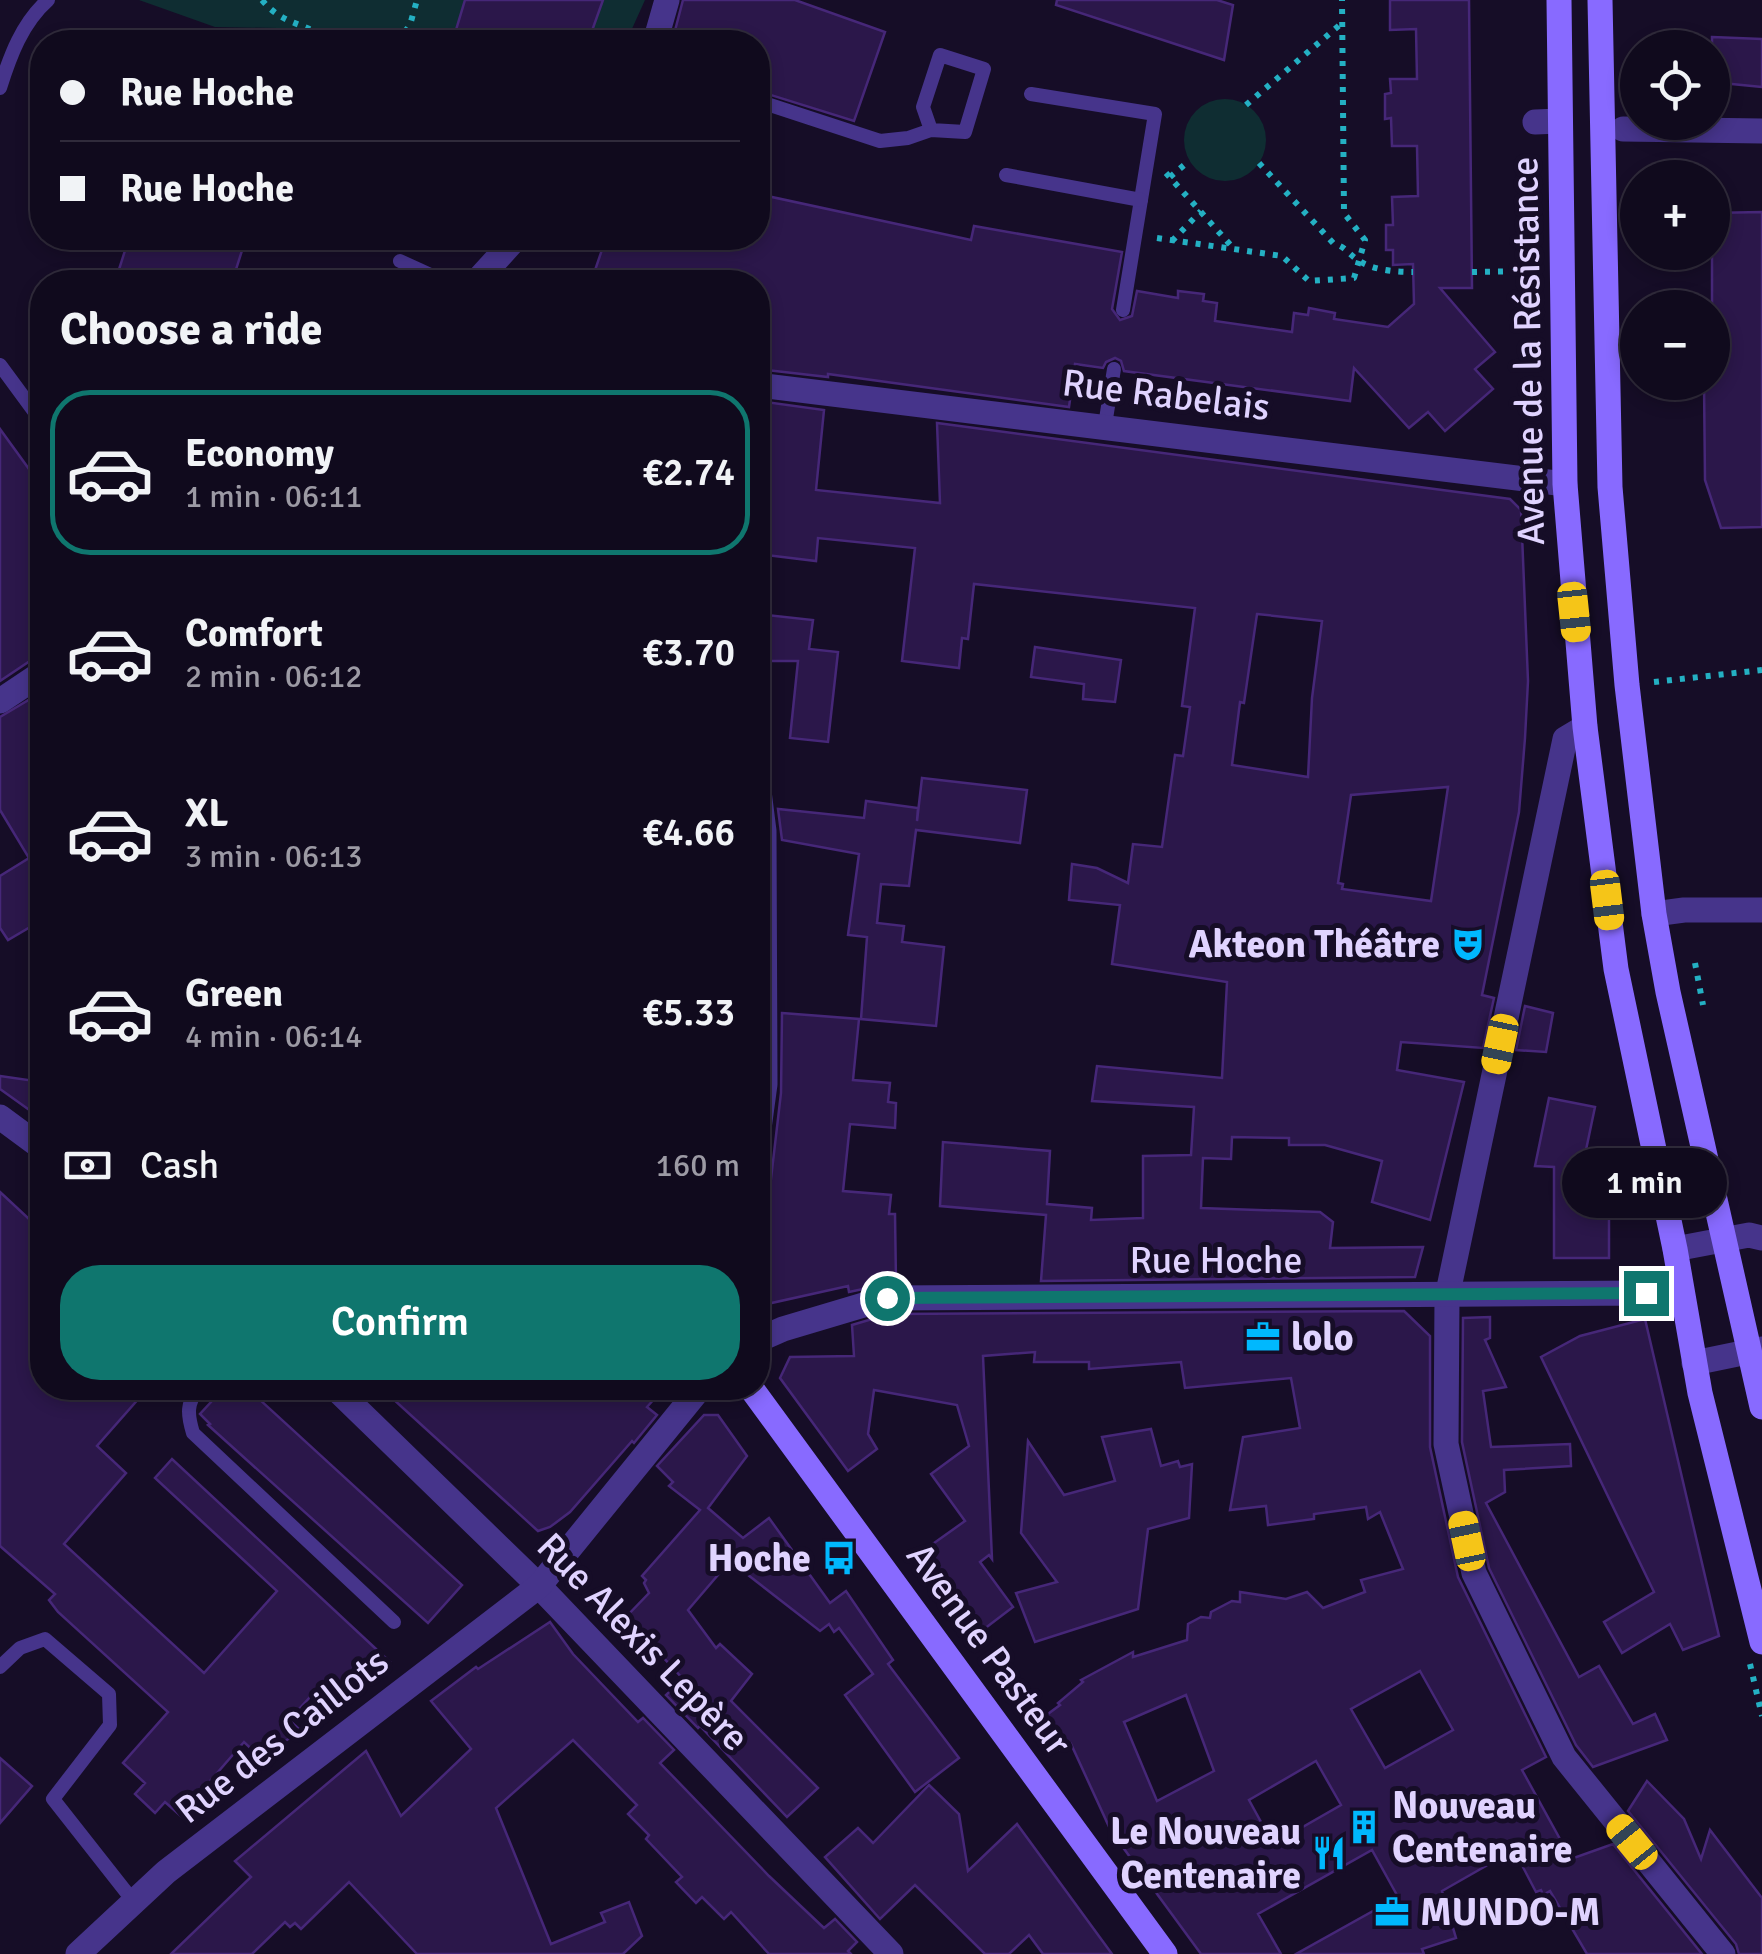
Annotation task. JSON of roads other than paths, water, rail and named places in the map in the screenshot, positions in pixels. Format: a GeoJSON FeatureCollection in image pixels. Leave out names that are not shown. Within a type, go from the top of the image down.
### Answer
{"type":"FeatureCollection","features":[{"type":"Feature","properties":{"kind":"main road","name":"Avenue de la Résistance"},"geometry":{"type":"LineString","coordinates":[[1558,0],[1548,121],[1558,483],[1575,733],[1616,969],[1675,1249],[1694,1363],[1762,1642]]}},
{"type":"Feature","properties":{"kind":"main road"},"geometry":{"type":"LineString","coordinates":[[1600,0],[1610,477],[1627,685],[1654,914],[1668,992],[1725,1240],[1756,1350],[1762,1407]]}},
{"type":"Feature","properties":{"kind":"main road","name":"Avenue Pasteur"},"geometry":{"type":"LineString","coordinates":[[760,1400],[1165,1954]]}},
{"type":"Feature","properties":{"kind":"street"},"geometry":{"type":"LineString","coordinates":[[659,30],[668,0]]}},
{"type":"Feature","properties":{"kind":"street"},"geometry":{"type":"LineString","coordinates":[[1730,131],[1762,132]]}},
{"type":"Feature","properties":{"kind":"street"},"geometry":{"type":"LineString","coordinates":[[487,270],[505,250]]}},
{"type":"Feature","properties":{"kind":"street","name":"Rue Rabelais"},"geometry":{"type":"LineString","coordinates":[[770,386],[1558,483]]}},
{"type":"Feature","properties":{"kind":"street"},"geometry":{"type":"LineString","coordinates":[[0,701],[30,680]]}},
{"type":"Feature","properties":{"kind":"street"},"geometry":{"type":"LineString","coordinates":[[1575,733],[1447,1297],[1446,1444],[1474,1573],[1564,1757],[1723,1954]]}},
{"type":"Feature","properties":{"kind":"street"},"geometry":{"type":"LineString","coordinates":[[1654,914],[1762,910]]}},
{"type":"Feature","properties":{"kind":"street"},"geometry":{"type":"LineString","coordinates":[[0,1117],[30,1139]]}},
{"type":"Feature","properties":{"kind":"street"},"geometry":{"type":"LineString","coordinates":[[1675,1249],[1750,1235],[1762,1238]]}},
{"type":"Feature","properties":{"kind":"street","name":"Rue Hoche"},"geometry":{"type":"LineString","coordinates":[[770,1334],[887,1298],[1646,1293],[1682,1296]]}},
{"type":"Feature","properties":{"kind":"street"},"geometry":{"type":"LineString","coordinates":[[1694,1363],[1756,1350]]}},
{"type":"Feature","properties":{"kind":"street","name":"Rue Alexis Lepère"},"geometry":{"type":"LineString","coordinates":[[347,1400],[539,1586],[890,1954]]}},
{"type":"Feature","properties":{"kind":"street","name":"Rue des Caillots"},"geometry":{"type":"LineString","coordinates":[[78,1954],[166,1872],[539,1586],[690,1400]]}},
{"type":"Feature","properties":{"kind":"lane"},"geometry":{"type":"LineString","coordinates":[[0,88],[12,50],[42,3]]}},
{"type":"Feature","properties":{"kind":"lane"},"geometry":{"type":"LineString","coordinates":[[770,106],[880,141],[931,130],[965,132],[984,69],[940,55],[923,107],[931,130]]}},
{"type":"Feature","properties":{"kind":"lane"},"geometry":{"type":"LineString","coordinates":[[1031,94],[1155,114],[1124,310]]}},
{"type":"Feature","properties":{"kind":"lane"},"geometry":{"type":"LineString","coordinates":[[1006,175],[1141,200]]}},
{"type":"Feature","properties":{"kind":"lane"},"geometry":{"type":"LineString","coordinates":[[400,261],[420,270]]}},
{"type":"Feature","properties":{"kind":"lane"},"geometry":{"type":"LineString","coordinates":[[0,365],[30,406]]}},
{"type":"Feature","properties":{"kind":"lane"},"geometry":{"type":"LineString","coordinates":[[1105,425],[1114,369]]}},
{"type":"Feature","properties":{"kind":"lane"},"geometry":{"type":"LineString","coordinates":[[189,1400],[187,1414],[193,1433],[394,1622]]}},
{"type":"Feature","properties":{"kind":"lane"},"geometry":{"type":"LineString","coordinates":[[0,1667],[20,1648],[46,1639],[109,1694],[110,1725],[53,1799],[134,1902]]}},
{"type":"Feature","properties":{"kind":"place","name":"Akteon Théâtre"},"geometry":{"type":"Point","coordinates":[1468,944]}},
{"type":"Feature","properties":{"kind":"place","name":"lolo"},"geometry":{"type":"Point","coordinates":[1263,1337]}},
{"type":"Feature","properties":{"kind":"place","name":"Hoche"},"geometry":{"type":"Point","coordinates":[839,1558]}},
{"type":"Feature","properties":{"kind":"place","name":"Nouveau Centenaire"},"geometry":{"type":"Point","coordinates":[1364,1827]}},
{"type":"Feature","properties":{"kind":"place","name":"Le Nouveau Centenaire"},"geometry":{"type":"Point","coordinates":[1329,1853]}},
{"type":"Feature","properties":{"kind":"place","name":"MUNDO-M"},"geometry":{"type":"Point","coordinates":[1392,1912]}}]}
